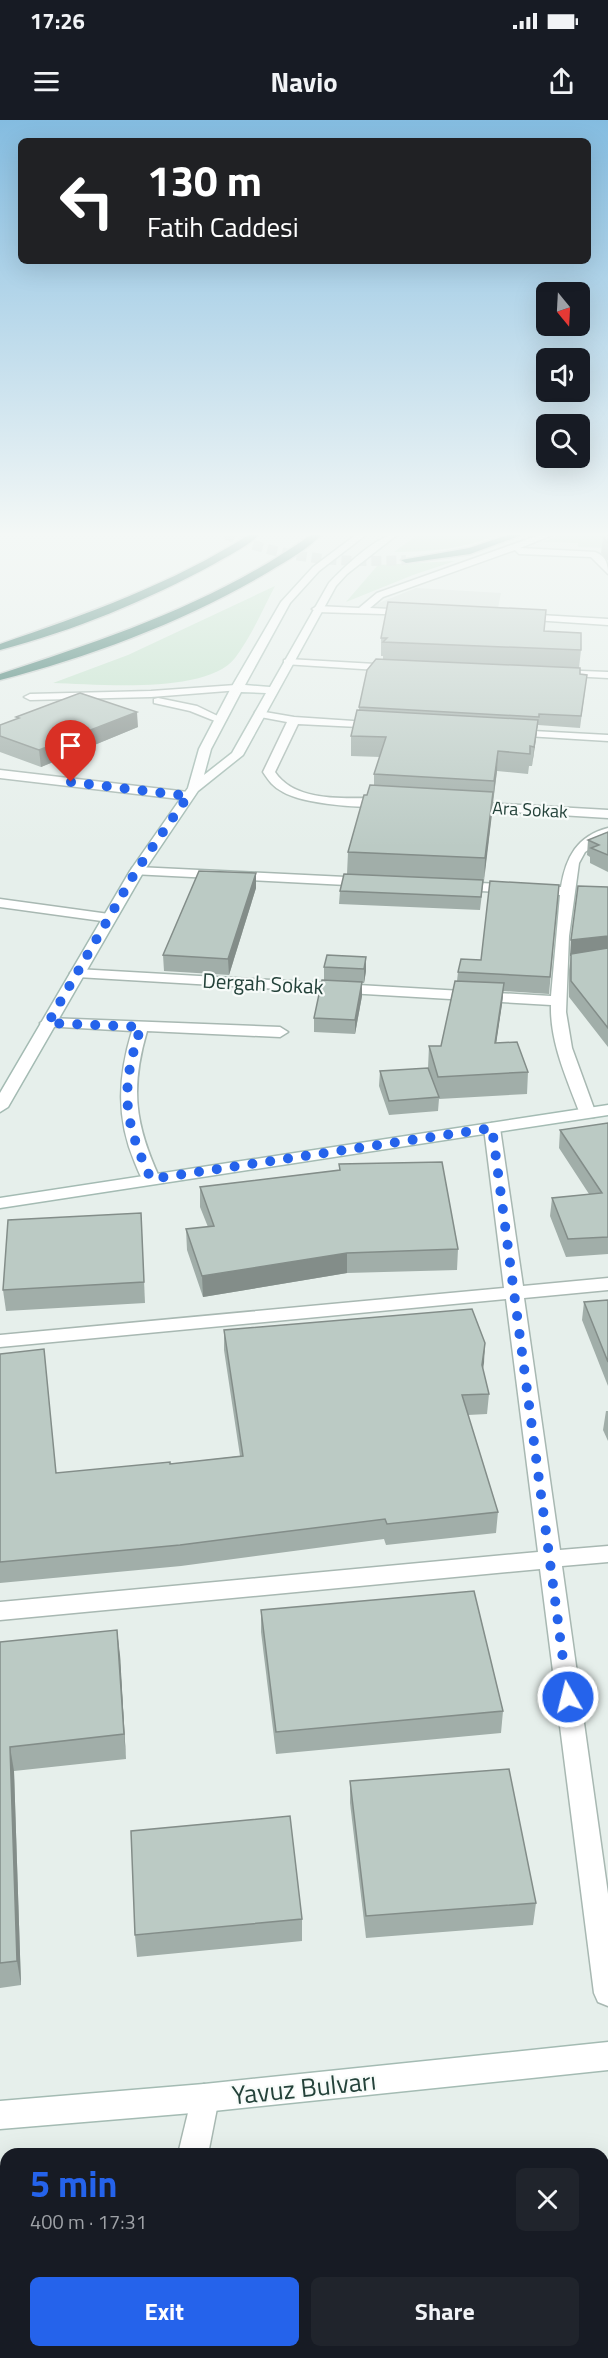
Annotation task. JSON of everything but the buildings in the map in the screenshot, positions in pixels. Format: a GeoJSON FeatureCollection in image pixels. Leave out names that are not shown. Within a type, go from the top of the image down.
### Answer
{"type":"FeatureCollection","features":[{"type":"Feature","properties":{"kind":"highway"},"geometry":{"type":"LineString","coordinates":[[0,647],[23,638]]}},
{"type":"Feature","properties":{"kind":"highway"},"geometry":{"type":"LineString","coordinates":[[0,677],[116,638]]}},
{"type":"Feature","properties":{"kind":"street"},"geometry":{"type":"LineString","coordinates":[[191,792],[205,749],[236,688],[267,638]]}},
{"type":"Feature","properties":{"kind":"street"},"geometry":{"type":"LineString","coordinates":[[0,1107],[136,871],[191,792],[237,755],[301,638]]}},
{"type":"Feature","properties":{"kind":"street"},"geometry":{"type":"LineString","coordinates":[[288,662],[410,668]]}},
{"type":"Feature","properties":{"kind":"street"},"geometry":{"type":"LineString","coordinates":[[550,673],[608,675]]}},
{"type":"Feature","properties":{"kind":"street"},"geometry":{"type":"LineString","coordinates":[[30,697],[114,696],[236,688],[273,690]]}},
{"type":"Feature","properties":{"kind":"street"},"geometry":{"type":"LineString","coordinates":[[114,696],[181,705],[220,720]]}},
{"type":"Feature","properties":{"kind":"street"},"geometry":{"type":"LineString","coordinates":[[259,714],[294,720],[387,725]]}},
{"type":"Feature","properties":{"kind":"street"},"geometry":{"type":"LineString","coordinates":[[294,720],[269,772],[277,786],[291,793],[320,798],[400,802]]}},
{"type":"Feature","properties":{"kind":"street"},"geometry":{"type":"LineString","coordinates":[[503,732],[608,738]]}},
{"type":"Feature","properties":{"kind":"street"},"geometry":{"type":"LineString","coordinates":[[0,774],[191,792]]}},
{"type":"Feature","properties":{"kind":"street","name":"Ara Sokak"},"geometry":{"type":"LineString","coordinates":[[458,806],[608,814]]}},
{"type":"Feature","properties":{"kind":"street"},"geometry":{"type":"LineString","coordinates":[[588,1113],[559,1025],[558,1001],[568,963],[566,891],[573,858],[579,850],[608,832]]}},
{"type":"Feature","properties":{"kind":"street"},"geometry":{"type":"LineString","coordinates":[[136,871],[375,882]]}},
{"type":"Feature","properties":{"kind":"street"},"geometry":{"type":"LineString","coordinates":[[446,886],[566,891]]}},
{"type":"Feature","properties":{"kind":"street"},"geometry":{"type":"LineString","coordinates":[[0,903],[109,918]]}},
{"type":"Feature","properties":{"kind":"street","name":"Dergah Sokak"},"geometry":{"type":"LineString","coordinates":[[77,973],[558,1001]]}},
{"type":"Feature","properties":{"kind":"street"},"geometry":{"type":"LineString","coordinates":[[48,1023],[280,1032]]}},
{"type":"Feature","properties":{"kind":"street"},"geometry":{"type":"LineString","coordinates":[[141,1027],[130,1059],[125,1093],[134,1138],[151,1179]]}},
{"type":"Feature","properties":{"kind":"street"},"geometry":{"type":"LineString","coordinates":[[0,1203],[608,1110]]}},
{"type":"Feature","properties":{"kind":"street"},"geometry":{"type":"LineString","coordinates":[[492,1128],[608,1993]]}},
{"type":"Feature","properties":{"kind":"street"},"geometry":{"type":"LineString","coordinates":[[0,1341],[608,1284]]}},
{"type":"Feature","properties":{"kind":"street"},"geometry":{"type":"LineString","coordinates":[[0,1611],[608,1554]]}},
{"type":"Feature","properties":{"kind":"street","name":"Yavuz Bulvarı"},"geometry":{"type":"LineString","coordinates":[[0,2115],[204,2098],[608,2056]]}},
{"type":"Feature","properties":{"kind":"street"},"geometry":{"type":"LineString","coordinates":[[194,2148],[204,2098]]}},
{"type":"Feature","properties":{"kind":"green space"},"geometry":{"type":"Polygon","coordinates":[[[163,638],[248,638],[235,658],[221,670],[201,678],[150,685],[53,683],[128,655],[163,638]]]}},
{"type":"Feature","properties":{"kind":"route"},"geometry":{"type":"LineString","coordinates":[[71,782],[188,796],[136,871],[48,1023],[141,1027],[130,1059],[125,1093],[134,1138],[151,1179],[492,1128],[568,1697]]}}]}
